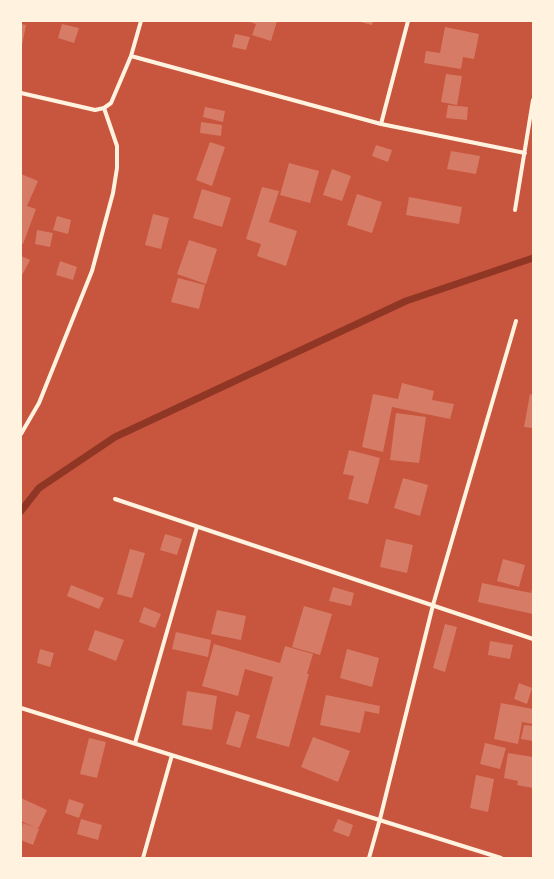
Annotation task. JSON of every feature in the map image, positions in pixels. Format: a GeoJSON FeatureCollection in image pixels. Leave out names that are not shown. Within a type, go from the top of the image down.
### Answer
{"type":"FeatureCollection","features":[{"type":"Feature","properties":{"kind":"street"},"geometry":{"type":"LineString","coordinates":[[21,93],[95,110],[104,108],[111,103],[131,56],[141,21]]}},
{"type":"Feature","properties":{"kind":"street"},"geometry":{"type":"LineString","coordinates":[[381,124],[408,21]]}},
{"type":"Feature","properties":{"kind":"street"},"geometry":{"type":"LineString","coordinates":[[131,56],[381,124],[525,153]]}},
{"type":"Feature","properties":{"kind":"street"},"geometry":{"type":"LineString","coordinates":[[515,210],[533,100]]}},
{"type":"Feature","properties":{"kind":"street"},"geometry":{"type":"LineString","coordinates":[[21,434],[39,403],[92,270],[113,193],[117,168],[117,146],[104,108]]}},
{"type":"Feature","properties":{"kind":"street"},"geometry":{"type":"LineString","coordinates":[[369,858],[434,605],[516,321]]}},
{"type":"Feature","properties":{"kind":"street"},"geometry":{"type":"LineString","coordinates":[[115,499],[533,639]]}},
{"type":"Feature","properties":{"kind":"street"},"geometry":{"type":"LineString","coordinates":[[135,743],[197,527]]}},
{"type":"Feature","properties":{"kind":"street"},"geometry":{"type":"LineString","coordinates":[[21,708],[501,858]]}},
{"type":"Feature","properties":{"kind":"street"},"geometry":{"type":"LineString","coordinates":[[142,858],[172,755]]}},
{"type":"Feature","properties":{"kind":"building"},"geometry":{"type":"Polygon","coordinates":[[[247,21],[277,21],[271,41],[252,35],[256,24],[247,21]]]}},
{"type":"Feature","properties":{"kind":"building"},"geometry":{"type":"Polygon","coordinates":[[[357,21],[373,21],[372,25],[357,21]]]}},
{"type":"Feature","properties":{"kind":"building"},"geometry":{"type":"Polygon","coordinates":[[[21,24],[26,25],[22,45],[21,45],[21,24]]]}},
{"type":"Feature","properties":{"kind":"building"},"geometry":{"type":"Polygon","coordinates":[[[62,24],[79,28],[74,43],[58,38],[62,24]]]}},
{"type":"Feature","properties":{"kind":"building"},"geometry":{"type":"Polygon","coordinates":[[[445,27],[479,34],[474,59],[463,57],[461,69],[424,63],[426,51],[440,53],[445,27]]]}},
{"type":"Feature","properties":{"kind":"building"},"geometry":{"type":"Polygon","coordinates":[[[235,34],[250,37],[246,50],[232,47],[235,34]]]}},
{"type":"Feature","properties":{"kind":"building"},"geometry":{"type":"Polygon","coordinates":[[[446,74],[462,76],[457,105],[441,102],[446,74]]]}},
{"type":"Feature","properties":{"kind":"building"},"geometry":{"type":"Polygon","coordinates":[[[448,105],[468,107],[467,120],[446,118],[448,105]]]}},
{"type":"Feature","properties":{"kind":"building"},"geometry":{"type":"Polygon","coordinates":[[[205,107],[225,111],[223,122],[203,117],[205,107]]]}},
{"type":"Feature","properties":{"kind":"building"},"geometry":{"type":"Polygon","coordinates":[[[201,122],[222,125],[221,136],[200,133],[201,122]]]}},
{"type":"Feature","properties":{"kind":"building"},"geometry":{"type":"Polygon","coordinates":[[[210,142],[225,147],[212,186],[196,180],[210,142]]]}},
{"type":"Feature","properties":{"kind":"building"},"geometry":{"type":"Polygon","coordinates":[[[376,145],[392,150],[388,162],[372,156],[376,145]]]}},
{"type":"Feature","properties":{"kind":"building"},"geometry":{"type":"Polygon","coordinates":[[[451,151],[480,156],[476,174],[447,169],[451,151]]]}},
{"type":"Feature","properties":{"kind":"building"},"geometry":{"type":"Polygon","coordinates":[[[289,163],[319,171],[310,203],[280,195],[289,163]]]}},
{"type":"Feature","properties":{"kind":"building"},"geometry":{"type":"Polygon","coordinates":[[[332,169],[351,176],[342,201],[323,195],[332,169]]]}},
{"type":"Feature","properties":{"kind":"building"},"geometry":{"type":"Polygon","coordinates":[[[21,174],[38,181],[27,206],[36,209],[23,244],[21,243],[21,174]]]}},
{"type":"Feature","properties":{"kind":"building"},"geometry":{"type":"Polygon","coordinates":[[[262,187],[279,191],[269,222],[297,231],[286,266],[257,256],[261,244],[246,239],[262,187]]]}},
{"type":"Feature","properties":{"kind":"building"},"geometry":{"type":"Polygon","coordinates":[[[202,189],[231,198],[222,227],[193,218],[202,189]]]}},
{"type":"Feature","properties":{"kind":"building"},"geometry":{"type":"Polygon","coordinates":[[[357,194],[382,202],[372,233],[347,225],[357,194]]]}},
{"type":"Feature","properties":{"kind":"building"},"geometry":{"type":"Polygon","coordinates":[[[409,197],[462,207],[459,224],[406,215],[409,197]]]}},
{"type":"Feature","properties":{"kind":"building"},"geometry":{"type":"Polygon","coordinates":[[[153,214],[169,218],[161,249],[145,245],[153,214]]]}},
{"type":"Feature","properties":{"kind":"building"},"geometry":{"type":"Polygon","coordinates":[[[57,216],[71,220],[68,234],[53,230],[57,216]]]}},
{"type":"Feature","properties":{"kind":"building"},"geometry":{"type":"Polygon","coordinates":[[[37,230],[53,233],[50,247],[35,244],[37,230]]]}},
{"type":"Feature","properties":{"kind":"building"},"geometry":{"type":"Polygon","coordinates":[[[189,240],[217,249],[206,284],[177,274],[189,240]]]}},
{"type":"Feature","properties":{"kind":"building"},"geometry":{"type":"Polygon","coordinates":[[[21,256],[30,260],[21,277],[21,256]]]}},
{"type":"Feature","properties":{"kind":"building"},"geometry":{"type":"Polygon","coordinates":[[[60,261],[77,267],[73,280],[56,275],[60,261]]]}},
{"type":"Feature","properties":{"kind":"building"},"geometry":{"type":"Polygon","coordinates":[[[178,278],[205,285],[199,309],[171,302],[178,278]]]}},
{"type":"Feature","properties":{"kind":"building"},"geometry":{"type":"Polygon","coordinates":[[[402,383],[434,391],[432,400],[454,404],[450,419],[392,407],[383,452],[362,447],[373,394],[398,399],[402,383]]]}},
{"type":"Feature","properties":{"kind":"building"},"geometry":{"type":"Polygon","coordinates":[[[530,394],[533,395],[533,428],[524,427],[530,394]]]}},
{"type":"Feature","properties":{"kind":"building"},"geometry":{"type":"Polygon","coordinates":[[[396,413],[426,417],[419,463],[390,460],[396,413]]]}},
{"type":"Feature","properties":{"kind":"building"},"geometry":{"type":"Polygon","coordinates":[[[349,450],[380,458],[368,504],[348,499],[354,476],[343,474],[349,450]]]}},
{"type":"Feature","properties":{"kind":"building"},"geometry":{"type":"Polygon","coordinates":[[[403,478],[428,485],[420,516],[394,508],[403,478]]]}},
{"type":"Feature","properties":{"kind":"building"},"geometry":{"type":"Polygon","coordinates":[[[165,534],[182,539],[177,555],[160,550],[165,534]]]}},
{"type":"Feature","properties":{"kind":"building"},"geometry":{"type":"Polygon","coordinates":[[[386,539],[413,545],[407,573],[380,567],[386,539]]]}},
{"type":"Feature","properties":{"kind":"building"},"geometry":{"type":"Polygon","coordinates":[[[130,549],[145,553],[132,598],[117,594],[130,549]]]}},
{"type":"Feature","properties":{"kind":"building"},"geometry":{"type":"Polygon","coordinates":[[[503,559],[525,565],[519,587],[497,581],[503,559]]]}},
{"type":"Feature","properties":{"kind":"building"},"geometry":{"type":"Polygon","coordinates":[[[482,583],[531,593],[533,585],[533,614],[478,602],[482,583]]]}},
{"type":"Feature","properties":{"kind":"building"},"geometry":{"type":"Polygon","coordinates":[[[71,585],[104,598],[99,609],[67,596],[71,585]]]}},
{"type":"Feature","properties":{"kind":"building"},"geometry":{"type":"Polygon","coordinates":[[[333,587],[354,593],[351,606],[329,601],[333,587]]]}},
{"type":"Feature","properties":{"kind":"building"},"geometry":{"type":"Polygon","coordinates":[[[304,606],[332,614],[320,655],[292,647],[304,606]]]}},
{"type":"Feature","properties":{"kind":"building"},"geometry":{"type":"Polygon","coordinates":[[[144,607],[161,614],[155,628],[139,622],[144,607]]]}},
{"type":"Feature","properties":{"kind":"building"},"geometry":{"type":"Polygon","coordinates":[[[217,610],[246,616],[241,640],[211,634],[217,610]]]}},
{"type":"Feature","properties":{"kind":"building"},"geometry":{"type":"Polygon","coordinates":[[[445,624],[457,627],[445,672],[433,668],[445,624]]]}},
{"type":"Feature","properties":{"kind":"building"},"geometry":{"type":"Polygon","coordinates":[[[95,630],[124,640],[116,661],[88,650],[95,630]]]}},
{"type":"Feature","properties":{"kind":"building"},"geometry":{"type":"Polygon","coordinates":[[[176,632],[211,640],[208,657],[172,649],[176,632]]]}},
{"type":"Feature","properties":{"kind":"building"},"geometry":{"type":"Polygon","coordinates":[[[490,641],[513,645],[510,659],[488,655],[490,641]]]}},
{"type":"Feature","properties":{"kind":"building"},"geometry":{"type":"Polygon","coordinates":[[[214,644],[280,663],[285,646],[313,654],[289,747],[256,738],[273,677],[245,669],[238,696],[202,686],[214,644]]]}},
{"type":"Feature","properties":{"kind":"building"},"geometry":{"type":"Polygon","coordinates":[[[40,649],[54,653],[50,667],[37,663],[40,649]]]}},
{"type":"Feature","properties":{"kind":"building"},"geometry":{"type":"Polygon","coordinates":[[[347,649],[379,658],[372,687],[340,678],[347,649]]]}},
{"type":"Feature","properties":{"kind":"building"},"geometry":{"type":"Polygon","coordinates":[[[519,683],[532,688],[527,704],[514,699],[519,683]]]}},
{"type":"Feature","properties":{"kind":"building"},"geometry":{"type":"Polygon","coordinates":[[[187,691],[217,696],[212,730],[182,725],[187,691]]]}},
{"type":"Feature","properties":{"kind":"building"},"geometry":{"type":"Polygon","coordinates":[[[326,695],[380,706],[379,714],[365,711],[360,733],[320,725],[326,695]]]}},
{"type":"Feature","properties":{"kind":"building"},"geometry":{"type":"Polygon","coordinates":[[[501,703],[533,709],[533,724],[522,722],[518,744],[494,739],[501,703]]]}},
{"type":"Feature","properties":{"kind":"building"},"geometry":{"type":"Polygon","coordinates":[[[236,711],[250,715],[240,748],[226,744],[236,711]]]}},
{"type":"Feature","properties":{"kind":"building"},"geometry":{"type":"Polygon","coordinates":[[[524,725],[533,726],[533,741],[521,739],[524,725]]]}},
{"type":"Feature","properties":{"kind":"building"},"geometry":{"type":"Polygon","coordinates":[[[313,737],[350,751],[338,782],[301,767],[313,737]]]}},
{"type":"Feature","properties":{"kind":"building"},"geometry":{"type":"Polygon","coordinates":[[[89,738],[106,742],[97,778],[80,774],[89,738]]]}},
{"type":"Feature","properties":{"kind":"building"},"geometry":{"type":"Polygon","coordinates":[[[485,743],[506,748],[500,769],[480,764],[485,743]]]}},
{"type":"Feature","properties":{"kind":"building"},"geometry":{"type":"Polygon","coordinates":[[[508,753],[533,757],[533,788],[517,785],[518,781],[504,778],[508,753]]]}},
{"type":"Feature","properties":{"kind":"building"},"geometry":{"type":"Polygon","coordinates":[[[476,775],[494,779],[488,812],[470,808],[476,775]]]}},
{"type":"Feature","properties":{"kind":"building"},"geometry":{"type":"Polygon","coordinates":[[[21,798],[47,810],[38,829],[21,821],[21,798]]]}},
{"type":"Feature","properties":{"kind":"building"},"geometry":{"type":"Polygon","coordinates":[[[69,799],[84,804],[79,818],[65,813],[69,799]]]}},
{"type":"Feature","properties":{"kind":"building"},"geometry":{"type":"Polygon","coordinates":[[[81,819],[102,825],[98,840],[77,834],[81,819]]]}},
{"type":"Feature","properties":{"kind":"building"},"geometry":{"type":"Polygon","coordinates":[[[338,819],[353,825],[349,837],[333,831],[338,819]]]}},
{"type":"Feature","properties":{"kind":"building"},"geometry":{"type":"Polygon","coordinates":[[[23,823],[39,829],[33,845],[21,840],[23,823]]]}},
{"type":"Feature","properties":{"kind":"waterway"},"geometry":{"type":"LineString","coordinates":[[21,511],[39,488],[115,437],[406,301],[533,258]]}}]}
